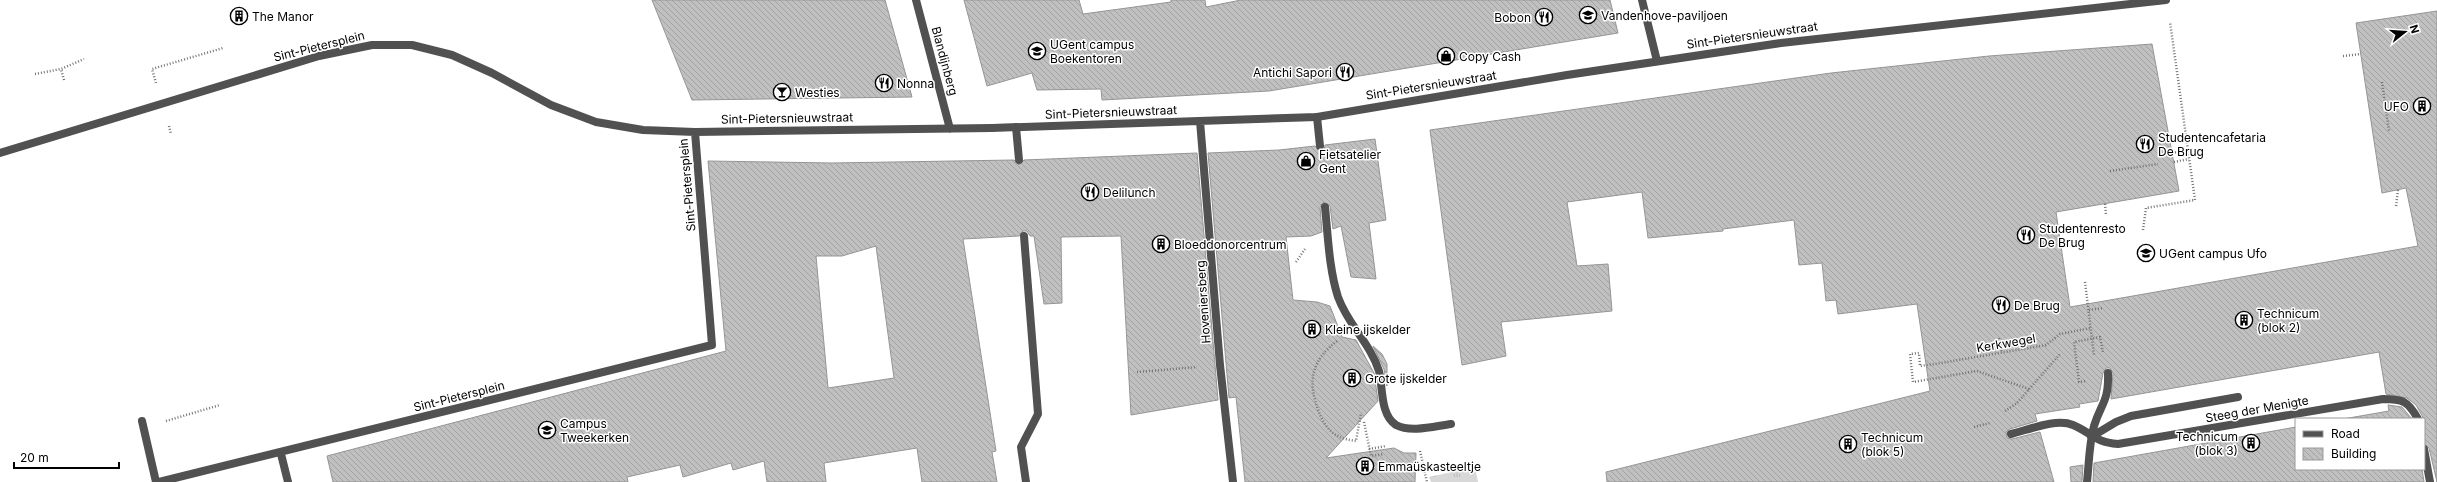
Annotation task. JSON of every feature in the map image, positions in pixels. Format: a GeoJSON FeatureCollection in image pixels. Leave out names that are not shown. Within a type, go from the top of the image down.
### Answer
{"type":"FeatureCollection","features":[{"type":"Feature","properties":{"kind":"street","name":"Blandijnberg"},"geometry":{"type":"LineString","coordinates":[[916,0],[950,129]]}},
{"type":"Feature","properties":{"kind":"street"},"geometry":{"type":"LineString","coordinates":[[1642,0],[1657,61]]}},
{"type":"Feature","properties":{"kind":"street","name":"Sint-Pietersnieuwstraat"},"geometry":{"type":"LineString","coordinates":[[695,132],[950,129],[1317,116],[1657,61],[1875,31],[2166,0]]}},
{"type":"Feature","properties":{"kind":"street","name":"Sint-Pietersplein"},"geometry":{"type":"LineString","coordinates":[[0,153],[319,56],[372,45],[412,45],[452,55],[492,73],[552,105],[596,122],[643,130],[695,132],[712,345],[281,454],[159,482]]}},
{"type":"Feature","properties":{"kind":"street"},"geometry":{"type":"LineString","coordinates":[[1317,116],[1320,146]]}},
{"type":"Feature","properties":{"kind":"street","name":"Hoveniersberg"},"geometry":{"type":"LineString","coordinates":[[1200,121],[1220,365],[1233,482]]}},
{"type":"Feature","properties":{"kind":"street"},"geometry":{"type":"LineString","coordinates":[[1016,127],[1019,160]]}},
{"type":"Feature","properties":{"kind":"street"},"geometry":{"type":"LineString","coordinates":[[1325,207],[1338,296],[1347,318],[1372,352],[1379,373],[1386,413],[1396,425],[1418,429],[1450,424]]}},
{"type":"Feature","properties":{"kind":"street"},"geometry":{"type":"LineString","coordinates":[[1024,236],[1038,414],[1021,446],[1026,482]]}},
{"type":"Feature","properties":{"kind":"street"},"geometry":{"type":"LineString","coordinates":[[2087,482],[2091,438],[2095,424],[2107,396],[2108,373]]}},
{"type":"Feature","properties":{"kind":"street","name":"Steeg der Menigte"},"geometry":{"type":"LineString","coordinates":[[2091,438],[2116,422],[2131,416],[2238,396]]}},
{"type":"Feature","properties":{"kind":"street","name":"Steeg der Menigte"},"geometry":{"type":"LineString","coordinates":[[2011,434],[2060,423],[2072,425],[2091,438],[2102,443],[2118,444],[2383,399],[2400,399],[2411,406],[2417,418]]}},
{"type":"Feature","properties":{"kind":"street"},"geometry":{"type":"LineString","coordinates":[[143,424],[150,447],[156,482]]}},
{"type":"Feature","properties":{"kind":"street"},"geometry":{"type":"LineString","coordinates":[[281,454],[288,482]]}},
{"type":"Feature","properties":{"kind":"street"},"geometry":{"type":"LineString","coordinates":[[2425,454],[2430,482]]}},
{"type":"Feature","properties":{"kind":"path"},"geometry":{"type":"LineString","coordinates":[[2143,230],[2146,208],[2196,200],[2166,0]]}},
{"type":"Feature","properties":{"kind":"path"},"geometry":{"type":"LineString","coordinates":[[160,67],[223,48]]}},
{"type":"Feature","properties":{"kind":"path"},"geometry":{"type":"LineString","coordinates":[[2343,56],[2361,54]]}},
{"type":"Feature","properties":{"kind":"path"},"geometry":{"type":"LineString","coordinates":[[35,74],[61,69],[84,59]]}},
{"type":"Feature","properties":{"kind":"path"},"geometry":{"type":"LineString","coordinates":[[61,69],[64,80]]}},
{"type":"Feature","properties":{"kind":"path"},"geometry":{"type":"LineString","coordinates":[[2382,82],[2389,131]]}},
{"type":"Feature","properties":{"kind":"path"},"geometry":{"type":"LineString","coordinates":[[2172,153],[2188,150]]}},
{"type":"Feature","properties":{"kind":"path"},"geometry":{"type":"LineString","coordinates":[[2174,162],[2189,159]]}},
{"type":"Feature","properties":{"kind":"path"},"geometry":{"type":"LineString","coordinates":[[2110,171],[2158,164]]}},
{"type":"Feature","properties":{"kind":"path"},"geometry":{"type":"LineString","coordinates":[[2396,206],[2398,190]]}},
{"type":"Feature","properties":{"kind":"path"},"geometry":{"type":"LineString","coordinates":[[2105,204],[2106,215]]}},
{"type":"Feature","properties":{"kind":"path"},"geometry":{"type":"LineString","coordinates":[[1296,262],[1308,246]]}},
{"type":"Feature","properties":{"kind":"path"},"geometry":{"type":"LineString","coordinates":[[2085,282],[2091,333]]}},
{"type":"Feature","properties":{"kind":"path"},"geometry":{"type":"LineString","coordinates":[[2089,310],[2103,308]]}},
{"type":"Feature","properties":{"kind":"path","name":"Kerkwegel"},"geometry":{"type":"LineString","coordinates":[[2029,389],[1977,371],[1913,382],[1910,354],[1919,353],[1920,366],[2046,345],[2060,334],[2091,328]]}},
{"type":"Feature","properties":{"kind":"path"},"geometry":{"type":"LineString","coordinates":[[1999,338],[2002,352]]}},
{"type":"Feature","properties":{"kind":"path"},"geometry":{"type":"LineString","coordinates":[[2079,382],[2074,342],[2086,340]]}},
{"type":"Feature","properties":{"kind":"path"},"geometry":{"type":"LineString","coordinates":[[1333,344],[1324,352],[1314,370],[1312,391],[1322,422],[1337,436],[1356,441],[1361,410],[1371,456],[1384,454]]}},
{"type":"Feature","properties":{"kind":"path"},"geometry":{"type":"LineString","coordinates":[[2006,410],[2017,403],[2061,353]]}},
{"type":"Feature","properties":{"kind":"path"},"geometry":{"type":"LineString","coordinates":[[1137,372],[1220,365]]}},
{"type":"Feature","properties":{"kind":"path"},"geometry":{"type":"LineString","coordinates":[[143,424],[220,405]]}},
{"type":"Feature","properties":{"kind":"path"},"geometry":{"type":"LineString","coordinates":[[1369,449],[1386,446]]}},
{"type":"Feature","properties":{"kind":"path"},"geometry":{"type":"LineString","coordinates":[[1424,468],[1427,482]]}},
{"type":"Feature","properties":{"kind":"green space"},"geometry":{"type":"Polygon","coordinates":[[[1475,467],[1478,482],[1431,482],[1429,477],[1475,467]]]}},
{"type":"Feature","properties":{"kind":"building"},"geometry":{"type":"Polygon","coordinates":[[[652,0],[885,0],[912,97],[692,100],[652,0]]]}},
{"type":"Feature","properties":{"kind":"building"},"geometry":{"type":"Polygon","coordinates":[[[964,0],[1079,0],[1083,14],[1171,2],[1171,0],[1205,0],[1206,7],[1241,0],[1610,0],[1618,33],[1269,91],[1102,100],[1101,89],[1037,90],[1032,73],[987,86],[964,0]]]}},
{"type":"Feature","properties":{"kind":"building","name":"UGent campus Ufo"},"geometry":{"type":"Polygon","coordinates":[[[2437,11],[2437,482],[2429,448],[2425,445],[2425,418],[2423,418],[2416,405],[2407,398],[2386,394],[2379,352],[2111,399],[2113,373],[2110,368],[2106,368],[2103,373],[2098,401],[2079,404],[2080,407],[2035,414],[2037,421],[2010,429],[2006,432],[2007,438],[2012,439],[2040,432],[2054,482],[1607,482],[1606,472],[1930,391],[1917,304],[1838,314],[1836,300],[1826,301],[1822,263],[1799,265],[1794,220],[1723,229],[1723,231],[1648,238],[1642,192],[1567,202],[1577,266],[1608,264],[1612,311],[1501,322],[1506,356],[1462,365],[1430,130],[1831,73],[1989,56],[2152,44],[2179,191],[2056,212],[2070,307],[2418,246],[2406,188],[2382,193],[2356,23],[2437,11]]]}},
{"type":"Feature","properties":{"kind":"building"},"geometry":{"type":"Polygon","coordinates":[[[1375,139],[1386,220],[1369,223],[1376,279],[1351,277],[1341,226],[1333,229],[1330,206],[1324,202],[1320,207],[1322,232],[1311,236],[1286,237],[1293,300],[1317,302],[1330,306],[1342,337],[1356,340],[1374,373],[1378,401],[1326,458],[1394,448],[1404,453],[1416,453],[1415,482],[1245,482],[1236,397],[1229,398],[1208,153],[1279,150],[1315,146],[1320,151],[1324,150],[1325,145],[1375,139]]]}},
{"type":"Feature","properties":{"kind":"building"},"geometry":{"type":"Polygon","coordinates":[[[1197,153],[1218,400],[1131,415],[1121,236],[1061,237],[1062,303],[1044,304],[1034,236],[1030,236],[1027,231],[1023,231],[1019,236],[963,239],[996,451],[992,452],[997,482],[922,482],[917,448],[824,463],[826,482],[767,482],[764,461],[733,470],[731,463],[683,477],[680,465],[627,477],[628,482],[333,482],[327,456],[726,351],[708,161],[832,163],[1014,160],[1019,165],[1024,160],[1197,153]],[[876,246],[842,256],[816,256],[828,388],[894,378],[876,246]]]}},
{"type":"Feature","properties":{"kind":"building"},"geometry":{"type":"Polygon","coordinates":[[[1373,346],[1382,354],[1387,364],[1387,386],[1384,369],[1373,346]]]}},
{"type":"Feature","properties":{"kind":"building"},"geometry":{"type":"Polygon","coordinates":[[[2388,405],[2402,407],[2411,418],[2349,418],[2389,411],[2388,405]]]}},
{"type":"Feature","properties":{"kind":"building","name":"Technicum (blok 3)"},"geometry":{"type":"Polygon","coordinates":[[[2295,427],[2295,470],[2422,470],[2424,482],[2093,482],[2094,463],[2295,427]]]}},
{"type":"Feature","properties":{"kind":"building"},"geometry":{"type":"Polygon","coordinates":[[[2083,465],[2082,482],[2071,482],[2070,467],[2083,465]]]}},
{"type":"Feature","properties":{"kind":"place","name":"Vandenhove-paviljoen"},"geometry":{"type":"Point","coordinates":[1588,15]}},
{"type":"Feature","properties":{"kind":"place","name":"The Manor"},"geometry":{"type":"Point","coordinates":[239,16]}},
{"type":"Feature","properties":{"kind":"place","name":"Bobon"},"geometry":{"type":"Point","coordinates":[1544,17]}},
{"type":"Feature","properties":{"kind":"place","name":"UGent campus Boekentoren"},"geometry":{"type":"Point","coordinates":[1037,51]}},
{"type":"Feature","properties":{"kind":"place","name":"Copy Cash"},"geometry":{"type":"Point","coordinates":[1446,56]}},
{"type":"Feature","properties":{"kind":"place","name":"Antichi Sapori"},"geometry":{"type":"Point","coordinates":[1345,72]}},
{"type":"Feature","properties":{"kind":"place","name":"Nonna"},"geometry":{"type":"Point","coordinates":[884,83]}},
{"type":"Feature","properties":{"kind":"place","name":"Westies"},"geometry":{"type":"Point","coordinates":[782,92]}},
{"type":"Feature","properties":{"kind":"place","name":"UFO"},"geometry":{"type":"Point","coordinates":[2422,106]}},
{"type":"Feature","properties":{"kind":"place","name":"Studentencafetaria De Brug"},"geometry":{"type":"Point","coordinates":[2145,144]}},
{"type":"Feature","properties":{"kind":"place","name":"Fietsatelier Gent"},"geometry":{"type":"Point","coordinates":[1306,161]}},
{"type":"Feature","properties":{"kind":"place","name":"Delilunch"},"geometry":{"type":"Point","coordinates":[1090,192]}},
{"type":"Feature","properties":{"kind":"place","name":"Studentenresto De Brug"},"geometry":{"type":"Point","coordinates":[2026,235]}},
{"type":"Feature","properties":{"kind":"place","name":"Bloeddonorcentrum"},"geometry":{"type":"Point","coordinates":[1161,244]}},
{"type":"Feature","properties":{"kind":"place","name":"UGent campus Ufo"},"geometry":{"type":"Point","coordinates":[2146,253]}},
{"type":"Feature","properties":{"kind":"place","name":"De Brug"},"geometry":{"type":"Point","coordinates":[2001,305]}},
{"type":"Feature","properties":{"kind":"place","name":"Technicum (blok 2)"},"geometry":{"type":"Point","coordinates":[2244,320]}},
{"type":"Feature","properties":{"kind":"place","name":"Kleine ijskelder"},"geometry":{"type":"Point","coordinates":[1312,329]}},
{"type":"Feature","properties":{"kind":"place","name":"Grote ijskelder"},"geometry":{"type":"Point","coordinates":[1352,378]}},
{"type":"Feature","properties":{"kind":"place","name":"Campus Tweekerken"},"geometry":{"type":"Point","coordinates":[547,430]}},
{"type":"Feature","properties":{"kind":"place","name":"Technicum (blok 3)"},"geometry":{"type":"Point","coordinates":[2251,443]}},
{"type":"Feature","properties":{"kind":"place","name":"Technicum (blok 5)"},"geometry":{"type":"Point","coordinates":[1848,444]}},
{"type":"Feature","properties":{"kind":"place","name":"Emmaüskasteeltje"},"geometry":{"type":"Point","coordinates":[1365,466]}}]}
